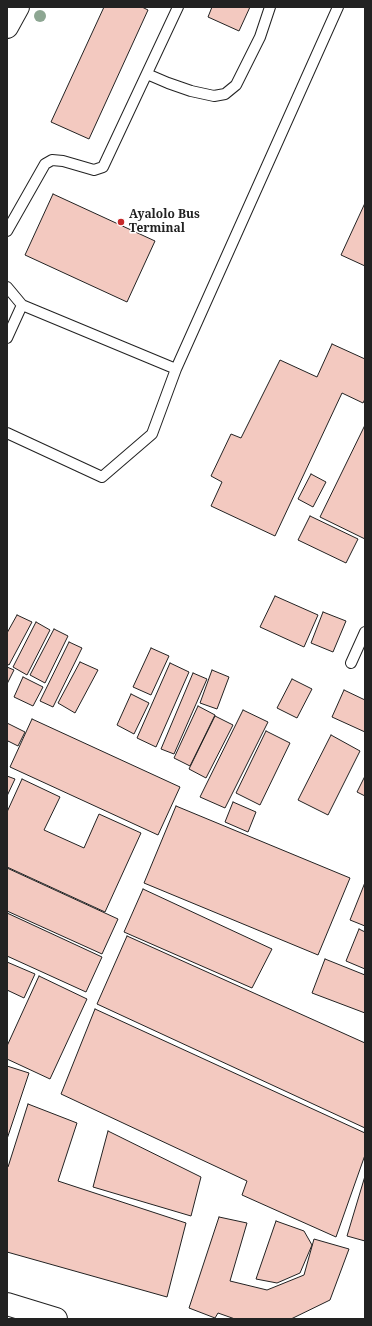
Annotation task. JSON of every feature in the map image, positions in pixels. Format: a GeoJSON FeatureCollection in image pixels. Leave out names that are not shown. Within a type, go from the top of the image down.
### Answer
{"type":"FeatureCollection","features":[{"type":"Feature","properties":{"kind":"main road"},"geometry":{"type":"LineString","coordinates":[[7,1304],[56,1319]]}},
{"type":"Feature","properties":{"kind":"lane"},"geometry":{"type":"LineString","coordinates":[[7,231],[45,164],[52,160],[63,161],[94,170],[103,167],[178,7]]}},
{"type":"Feature","properties":{"kind":"lane"},"geometry":{"type":"LineString","coordinates":[[146,74],[168,84],[191,91],[214,96],[225,94],[236,85],[260,37],[270,7]]}},
{"type":"Feature","properties":{"kind":"lane"},"geometry":{"type":"LineString","coordinates":[[7,433],[102,477],[152,434],[176,369],[338,7]]}},
{"type":"Feature","properties":{"kind":"lane"},"geometry":{"type":"LineString","coordinates":[[7,286],[22,305],[176,369]]}},
{"type":"Feature","properties":{"kind":"lane"},"geometry":{"type":"LineString","coordinates":[[7,338],[22,305]]}},
{"type":"Feature","properties":{"kind":"lane"},"geometry":{"type":"LineString","coordinates":[[351,663],[365,632]]}},
{"type":"Feature","properties":{"kind":"building"},"geometry":{"type":"Polygon","coordinates":[[[104,7],[142,7],[148,10],[89,139],[51,122],[104,7]]]}},
{"type":"Feature","properties":{"kind":"building"},"geometry":{"type":"Polygon","coordinates":[[[212,7],[250,7],[239,31],[208,17],[212,7]]]}},
{"type":"Feature","properties":{"kind":"building"},"geometry":{"type":"Polygon","coordinates":[[[53,194],[155,241],[127,302],[25,255],[53,194]]]}},
{"type":"Feature","properties":{"kind":"building"},"geometry":{"type":"Polygon","coordinates":[[[365,203],[365,266],[341,255],[365,203]]]}},
{"type":"Feature","properties":{"kind":"building"},"geometry":{"type":"Polygon","coordinates":[[[332,344],[365,359],[365,399],[363,403],[342,393],[275,536],[211,506],[222,482],[211,476],[231,434],[241,438],[280,360],[317,377],[332,344]]]}},
{"type":"Feature","properties":{"kind":"building"},"geometry":{"type":"Polygon","coordinates":[[[365,425],[365,539],[320,517],[365,425]]]}},
{"type":"Feature","properties":{"kind":"building"},"geometry":{"type":"Polygon","coordinates":[[[311,474],[326,482],[313,507],[298,499],[311,474]]]}},
{"type":"Feature","properties":{"kind":"building"},"geometry":{"type":"Polygon","coordinates":[[[310,516],[358,539],[346,563],[298,540],[310,516]]]}},
{"type":"Feature","properties":{"kind":"building"},"geometry":{"type":"Polygon","coordinates":[[[275,596],[318,615],[304,647],[260,627],[275,596]]]}},
{"type":"Feature","properties":{"kind":"building"},"geometry":{"type":"Polygon","coordinates":[[[323,612],[346,621],[333,652],[311,643],[323,612]]]}},
{"type":"Feature","properties":{"kind":"building"},"geometry":{"type":"Polygon","coordinates":[[[17,615],[32,622],[9,665],[7,664],[7,633],[17,615]]]}},
{"type":"Feature","properties":{"kind":"building"},"geometry":{"type":"Polygon","coordinates":[[[36,622],[50,630],[27,675],[13,667],[36,622]]]}},
{"type":"Feature","properties":{"kind":"building"},"geometry":{"type":"Polygon","coordinates":[[[54,629],[68,636],[45,683],[30,675],[54,629]]]}},
{"type":"Feature","properties":{"kind":"building"},"geometry":{"type":"Polygon","coordinates":[[[69,642],[82,648],[53,707],[40,701],[69,642]]]}},
{"type":"Feature","properties":{"kind":"building"},"geometry":{"type":"Polygon","coordinates":[[[151,648],[169,656],[151,695],[133,687],[151,648]]]}},
{"type":"Feature","properties":{"kind":"building"},"geometry":{"type":"Polygon","coordinates":[[[80,662],[98,670],[75,713],[58,703],[80,662]]]}},
{"type":"Feature","properties":{"kind":"building"},"geometry":{"type":"Polygon","coordinates":[[[170,663],[189,672],[156,747],[137,738],[170,663]]]}},
{"type":"Feature","properties":{"kind":"building"},"geometry":{"type":"Polygon","coordinates":[[[7,667],[14,670],[7,684],[7,667]]]}},
{"type":"Feature","properties":{"kind":"building"},"geometry":{"type":"Polygon","coordinates":[[[212,670],[229,677],[217,709],[200,703],[212,670]]]}},
{"type":"Feature","properties":{"kind":"building"},"geometry":{"type":"Polygon","coordinates":[[[193,673],[207,679],[174,754],[161,749],[193,673]]]}},
{"type":"Feature","properties":{"kind":"building"},"geometry":{"type":"Polygon","coordinates":[[[23,677],[43,687],[33,706],[14,697],[23,677]]]}},
{"type":"Feature","properties":{"kind":"building"},"geometry":{"type":"Polygon","coordinates":[[[292,679],[312,689],[297,718],[277,708],[292,679]]]}},
{"type":"Feature","properties":{"kind":"building"},"geometry":{"type":"Polygon","coordinates":[[[344,690],[365,700],[365,732],[332,717],[344,690]]]}},
{"type":"Feature","properties":{"kind":"building"},"geometry":{"type":"Polygon","coordinates":[[[131,694],[149,703],[134,734],[117,725],[131,694]]]}},
{"type":"Feature","properties":{"kind":"building"},"geometry":{"type":"Polygon","coordinates":[[[198,706],[215,715],[190,766],[174,758],[198,706]]]}},
{"type":"Feature","properties":{"kind":"building"},"geometry":{"type":"Polygon","coordinates":[[[243,710],[268,722],[225,808],[200,797],[243,710]]]}},
{"type":"Feature","properties":{"kind":"building"},"geometry":{"type":"Polygon","coordinates":[[[215,716],[233,725],[206,778],[189,769],[215,716]]]}},
{"type":"Feature","properties":{"kind":"building"},"geometry":{"type":"Polygon","coordinates":[[[32,719],[180,787],[158,835],[10,767],[32,719]]]}},
{"type":"Feature","properties":{"kind":"building"},"geometry":{"type":"Polygon","coordinates":[[[7,723],[25,732],[18,746],[8,741],[7,743],[7,723]]]}},
{"type":"Feature","properties":{"kind":"building"},"geometry":{"type":"Polygon","coordinates":[[[266,731],[290,743],[260,805],[236,793],[266,731]]]}},
{"type":"Feature","properties":{"kind":"building"},"geometry":{"type":"Polygon","coordinates":[[[331,735],[360,751],[328,815],[298,800],[331,735]]]}},
{"type":"Feature","properties":{"kind":"building"},"geometry":{"type":"Polygon","coordinates":[[[7,776],[15,779],[7,796],[7,776]]]}},
{"type":"Feature","properties":{"kind":"building"},"geometry":{"type":"Polygon","coordinates":[[[365,776],[365,796],[357,792],[365,776]]]}},
{"type":"Feature","properties":{"kind":"building"},"geometry":{"type":"Polygon","coordinates":[[[22,779],[60,797],[44,830],[84,848],[99,814],[141,833],[105,912],[7,867],[7,812],[22,779]]]}},
{"type":"Feature","properties":{"kind":"building"},"geometry":{"type":"Polygon","coordinates":[[[233,802],[256,812],[248,832],[225,822],[233,802]]]}},
{"type":"Feature","properties":{"kind":"building"},"geometry":{"type":"Polygon","coordinates":[[[176,806],[350,878],[318,955],[144,883],[176,806]]]}},
{"type":"Feature","properties":{"kind":"building"},"geometry":{"type":"Polygon","coordinates":[[[7,868],[118,919],[102,954],[7,911],[7,868]]]}},
{"type":"Feature","properties":{"kind":"building"},"geometry":{"type":"Polygon","coordinates":[[[364,885],[365,886],[365,926],[350,920],[364,885]]]}},
{"type":"Feature","properties":{"kind":"building"},"geometry":{"type":"Polygon","coordinates":[[[143,889],[272,949],[252,988],[124,932],[143,889]]]}},
{"type":"Feature","properties":{"kind":"building"},"geometry":{"type":"Polygon","coordinates":[[[7,913],[102,957],[86,992],[7,956],[7,913]]]}},
{"type":"Feature","properties":{"kind":"building"},"geometry":{"type":"Polygon","coordinates":[[[359,929],[365,932],[365,969],[346,961],[359,929]]]}},
{"type":"Feature","properties":{"kind":"building"},"geometry":{"type":"Polygon","coordinates":[[[127,936],[365,1043],[365,1128],[97,1004],[127,936]]]}},
{"type":"Feature","properties":{"kind":"building"},"geometry":{"type":"Polygon","coordinates":[[[325,959],[365,975],[365,1013],[312,993],[325,959]]]}},
{"type":"Feature","properties":{"kind":"building"},"geometry":{"type":"Polygon","coordinates":[[[7,962],[35,974],[24,998],[7,990],[7,962]]]}},
{"type":"Feature","properties":{"kind":"building"},"geometry":{"type":"Polygon","coordinates":[[[39,976],[87,999],[50,1079],[7,1059],[7,1046],[39,976]]]}},
{"type":"Feature","properties":{"kind":"building"},"geometry":{"type":"Polygon","coordinates":[[[95,1009],[365,1133],[365,1155],[336,1237],[242,1195],[247,1181],[61,1094],[95,1009]]]}},
{"type":"Feature","properties":{"kind":"building"},"geometry":{"type":"Polygon","coordinates":[[[7,1066],[29,1073],[7,1139],[7,1066]]]}},
{"type":"Feature","properties":{"kind":"building"},"geometry":{"type":"Polygon","coordinates":[[[28,1104],[77,1123],[58,1181],[186,1223],[167,1297],[7,1252],[7,1167],[28,1104]]]}},
{"type":"Feature","properties":{"kind":"building"},"geometry":{"type":"Polygon","coordinates":[[[108,1131],[201,1177],[191,1216],[93,1187],[108,1131]]]}},
{"type":"Feature","properties":{"kind":"building"},"geometry":{"type":"Polygon","coordinates":[[[365,1176],[365,1241],[347,1236],[365,1176]]]}},
{"type":"Feature","properties":{"kind":"building"},"geometry":{"type":"Polygon","coordinates":[[[219,1217],[247,1223],[230,1281],[267,1290],[304,1275],[314,1239],[349,1249],[330,1300],[291,1319],[235,1319],[218,1313],[215,1318],[189,1308],[219,1217]]]}},
{"type":"Feature","properties":{"kind":"building"},"geometry":{"type":"Polygon","coordinates":[[[276,1221],[304,1231],[312,1245],[300,1273],[277,1283],[256,1279],[276,1221]]]}},
{"type":"Feature","properties":{"kind":"place","name":"Ayalolo Bus Terminal"},"geometry":{"type":"Point","coordinates":[121,222]}}]}
